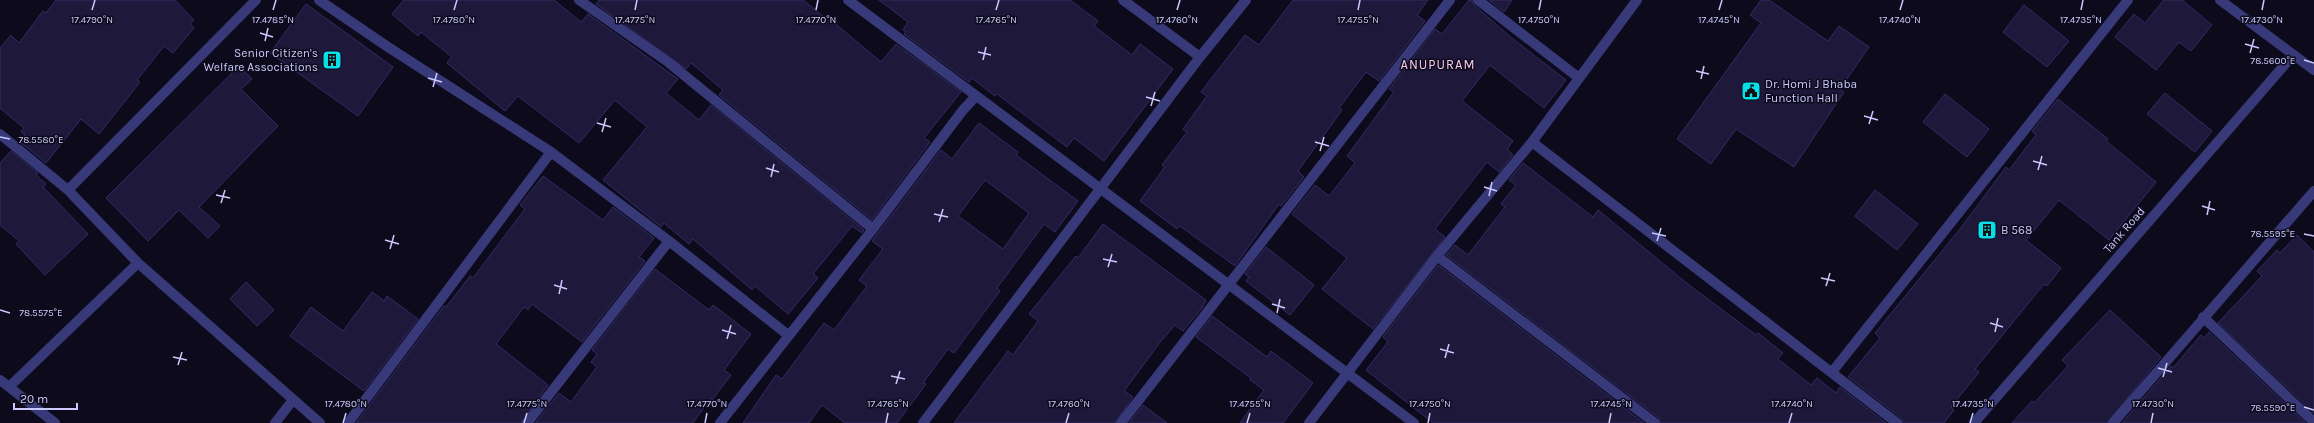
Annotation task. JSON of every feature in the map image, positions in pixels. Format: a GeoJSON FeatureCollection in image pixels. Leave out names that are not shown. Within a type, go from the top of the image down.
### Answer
{"type":"FeatureCollection","features":[{"type":"Feature","properties":{"kind":"street"},"geometry":{"type":"LineString","coordinates":[[68,190],[256,0]]}},
{"type":"Feature","properties":{"kind":"street"},"geometry":{"type":"LineString","coordinates":[[319,0],[551,152],[788,335]]}},
{"type":"Feature","properties":{"kind":"street"},"geometry":{"type":"LineString","coordinates":[[579,0],[668,62],[873,229]]}},
{"type":"Feature","properties":{"kind":"street"},"geometry":{"type":"LineString","coordinates":[[848,0],[1414,423]]}},
{"type":"Feature","properties":{"kind":"street"},"geometry":{"type":"LineString","coordinates":[[1123,0],[1200,57]]}},
{"type":"Feature","properties":{"kind":"street"},"geometry":{"type":"LineString","coordinates":[[923,423],[1200,57],[1246,0]]}},
{"type":"Feature","properties":{"kind":"street"},"geometry":{"type":"LineString","coordinates":[[1121,423],[1230,285],[1450,0]]}},
{"type":"Feature","properties":{"kind":"street"},"geometry":{"type":"LineString","coordinates":[[1478,0],[1579,78]]}},
{"type":"Feature","properties":{"kind":"street"},"geometry":{"type":"LineString","coordinates":[[1309,423],[1437,256],[1532,142],[1637,0]]}},
{"type":"Feature","properties":{"kind":"street"},"geometry":{"type":"LineString","coordinates":[[1832,372],[2128,0]]}},
{"type":"Feature","properties":{"kind":"street"},"geometry":{"type":"LineString","coordinates":[[2220,0],[2314,70]]}},
{"type":"Feature","properties":{"kind":"street","name":"Tank Road"},"geometry":{"type":"LineString","coordinates":[[1974,423],[2293,55]]}},
{"type":"Feature","properties":{"kind":"street"},"geometry":{"type":"LineString","coordinates":[[720,423],[873,229],[963,110],[976,96]]}},
{"type":"Feature","properties":{"kind":"street"},"geometry":{"type":"LineString","coordinates":[[0,134],[68,190],[138,263],[320,423]]}},
{"type":"Feature","properties":{"kind":"street"},"geometry":{"type":"LineString","coordinates":[[1532,142],[1832,372],[1896,423]]}},
{"type":"Feature","properties":{"kind":"street"},"geometry":{"type":"LineString","coordinates":[[348,423],[551,152]]}},
{"type":"Feature","properties":{"kind":"street"},"geometry":{"type":"LineString","coordinates":[[2113,423],[2203,317],[2314,191]]}},
{"type":"Feature","properties":{"kind":"street"},"geometry":{"type":"LineString","coordinates":[[527,423],[669,242]]}},
{"type":"Feature","properties":{"kind":"street"},"geometry":{"type":"LineString","coordinates":[[1437,256],[1655,423]]}},
{"type":"Feature","properties":{"kind":"street"},"geometry":{"type":"LineString","coordinates":[[9,387],[138,263]]}},
{"type":"Feature","properties":{"kind":"street"},"geometry":{"type":"LineString","coordinates":[[2203,317],[2314,422]]}},
{"type":"Feature","properties":{"kind":"street"},"geometry":{"type":"LineString","coordinates":[[0,380],[55,423]]}},
{"type":"Feature","properties":{"kind":"street"},"geometry":{"type":"LineString","coordinates":[[275,423],[294,400]]}},
{"type":"Feature","properties":{"kind":"building"},"geometry":{"type":"Polygon","coordinates":[[[56,0],[175,0],[194,20],[190,24],[194,28],[173,53],[164,46],[137,80],[140,82],[99,134],[81,119],[46,163],[19,141],[25,135],[21,132],[24,128],[0,108],[0,48],[11,35],[19,43],[43,11],[46,13],[56,0]]]}},
{"type":"Feature","properties":{"kind":"building"},"geometry":{"type":"Polygon","coordinates":[[[404,0],[554,0],[581,22],[588,14],[678,79],[666,93],[699,120],[711,105],[864,230],[862,233],[852,226],[813,274],[818,278],[788,314],[755,286],[752,290],[693,239],[689,244],[664,223],[661,227],[603,180],[647,127],[615,100],[579,143],[518,96],[505,111],[447,63],[452,57],[421,32],[418,36],[392,14],[404,0]]]}},
{"type":"Feature","properties":{"kind":"building"},"geometry":{"type":"Polygon","coordinates":[[[599,0],[803,0],[824,17],[826,16],[881,62],[896,44],[961,92],[924,138],[930,142],[872,220],[719,95],[723,90],[691,63],[686,69],[596,4],[599,0]]]}},
{"type":"Feature","properties":{"kind":"building"},"geometry":{"type":"Polygon","coordinates":[[[879,0],[1070,0],[1098,21],[1094,26],[1132,55],[1140,44],[1173,69],[1104,161],[1074,138],[1067,147],[997,94],[995,96],[972,78],[969,82],[904,34],[906,32],[903,30],[908,22],[879,0]]]}},
{"type":"Feature","properties":{"kind":"building"},"geometry":{"type":"Polygon","coordinates":[[[1293,0],[1428,0],[1417,15],[1425,21],[1379,81],[1366,72],[1339,108],[1342,110],[1298,171],[1304,177],[1281,206],[1279,204],[1235,266],[1180,226],[1177,229],[1140,201],[1165,167],[1162,165],[1187,132],[1183,129],[1207,96],[1201,92],[1245,35],[1259,45],[1293,0]]]}},
{"type":"Feature","properties":{"kind":"building"},"geometry":{"type":"Polygon","coordinates":[[[1469,0],[1472,0],[1474,5],[1513,39],[1566,80],[1544,108],[1490,65],[1462,101],[1513,141],[1507,149],[1513,155],[1499,172],[1487,162],[1435,229],[1445,237],[1373,329],[1322,289],[1347,258],[1292,214],[1315,185],[1329,196],[1355,163],[1347,156],[1394,92],[1389,89],[1435,29],[1442,34],[1469,0]]]}},
{"type":"Feature","properties":{"kind":"building"},"geometry":{"type":"Polygon","coordinates":[[[1489,0],[1512,0],[1504,12],[1489,0]]]}},
{"type":"Feature","properties":{"kind":"building"},"geometry":{"type":"Polygon","coordinates":[[[1761,0],[1769,0],[1828,41],[1839,26],[1869,47],[1840,89],[1844,92],[1794,167],[1736,129],[1711,164],[1677,139],[1761,23],[1750,15],[1761,0]]]}},
{"type":"Feature","properties":{"kind":"building"},"geometry":{"type":"Polygon","coordinates":[[[2164,0],[2182,0],[2212,25],[2191,51],[2179,42],[2156,70],[2115,37],[2134,14],[2145,23],[2164,0]]]}},
{"type":"Feature","properties":{"kind":"building","name":"Senior Citizen's Welfare Associations"},"geometry":{"type":"Polygon","coordinates":[[[306,4],[393,67],[358,116],[270,53],[306,4]]]}},
{"type":"Feature","properties":{"kind":"building"},"geometry":{"type":"Polygon","coordinates":[[[2024,5],[2069,41],[2047,67],[2003,32],[2024,5]]]}},
{"type":"Feature","properties":{"kind":"building"},"geometry":{"type":"Polygon","coordinates":[[[239,66],[252,79],[241,89],[278,126],[199,207],[220,226],[208,238],[179,210],[148,241],[106,198],[239,66]]]}},
{"type":"Feature","properties":{"kind":"building"},"geometry":{"type":"Polygon","coordinates":[[[2165,93],[2212,131],[2195,152],[2147,114],[2165,93]]]}},
{"type":"Feature","properties":{"kind":"building"},"geometry":{"type":"Polygon","coordinates":[[[1945,94],[1989,129],[1967,157],[1923,122],[1945,94]]]}},
{"type":"Feature","properties":{"kind":"building"},"geometry":{"type":"Polygon","coordinates":[[[2058,99],[2108,139],[2106,141],[2156,182],[2109,240],[2059,200],[2026,240],[2061,268],[2047,286],[2044,284],[1975,369],[1979,372],[1951,407],[1954,410],[1944,423],[1903,423],[1901,418],[1848,377],[1880,338],[1875,333],[1960,229],[2006,167],[2009,170],[2036,135],[2032,131],[2058,99]]]}},
{"type":"Feature","properties":{"kind":"building"},"geometry":{"type":"Polygon","coordinates":[[[979,123],[1018,152],[1016,155],[1078,201],[1055,232],[1044,224],[997,288],[1000,291],[954,353],[948,349],[923,383],[926,384],[897,423],[845,423],[822,405],[809,423],[743,423],[776,375],[782,379],[824,323],[834,330],[867,286],[859,280],[883,249],[872,241],[941,150],[952,159],[979,123]],[[985,180],[958,216],[1003,249],[1029,213],[985,180]]]}},
{"type":"Feature","properties":{"kind":"building"},"geometry":{"type":"Polygon","coordinates":[[[11,151],[38,173],[36,175],[46,184],[43,187],[88,234],[45,275],[16,244],[19,241],[0,225],[0,163],[11,151]]]}},
{"type":"Feature","properties":{"kind":"building"},"geometry":{"type":"Polygon","coordinates":[[[1523,163],[1593,217],[1598,210],[1689,285],[1756,335],[1758,333],[1783,353],[1778,359],[1811,385],[1817,378],[1836,393],[1840,387],[1886,423],[1661,423],[1659,418],[1446,255],[1455,245],[1468,255],[1505,207],[1501,204],[1516,185],[1509,180],[1523,163]]]}},
{"type":"Feature","properties":{"kind":"building"},"geometry":{"type":"Polygon","coordinates":[[[543,176],[603,220],[613,207],[654,238],[639,257],[645,261],[582,342],[532,304],[528,310],[524,307],[496,344],[548,385],[521,423],[356,423],[444,306],[446,307],[470,276],[473,278],[525,209],[520,205],[543,176]]]}},
{"type":"Feature","properties":{"kind":"building"},"geometry":{"type":"Polygon","coordinates":[[[1875,190],[1918,224],[1897,250],[1855,216],[1875,190]]]}},
{"type":"Feature","properties":{"kind":"building"},"geometry":{"type":"Polygon","coordinates":[[[1103,224],[1206,300],[1202,308],[1183,331],[1175,325],[1161,341],[1124,391],[1133,397],[1115,423],[954,423],[1008,351],[1013,355],[1038,321],[1029,314],[1076,256],[1078,258],[1103,224]]]}},
{"type":"Feature","properties":{"kind":"building"},"geometry":{"type":"Polygon","coordinates":[[[2297,235],[2314,252],[2314,413],[2218,323],[2262,276],[2257,271],[2277,250],[2280,253],[2297,235]]]}},
{"type":"Feature","properties":{"kind":"building"},"geometry":{"type":"Polygon","coordinates":[[[1266,247],[1314,285],[1290,315],[1246,281],[1249,277],[1245,274],[1266,247]]]}},
{"type":"Feature","properties":{"kind":"building"},"geometry":{"type":"Polygon","coordinates":[[[1438,265],[1644,423],[1433,423],[1366,370],[1388,342],[1383,337],[1438,265]]]}},
{"type":"Feature","properties":{"kind":"building"},"geometry":{"type":"Polygon","coordinates":[[[655,269],[709,310],[713,305],[751,334],[724,370],[731,375],[712,400],[711,398],[693,423],[535,423],[559,393],[571,402],[597,367],[591,362],[597,354],[592,350],[655,269]]]}},
{"type":"Feature","properties":{"kind":"building"},"geometry":{"type":"Polygon","coordinates":[[[246,282],[274,310],[257,326],[230,299],[246,282]]]}},
{"type":"Feature","properties":{"kind":"building"},"geometry":{"type":"Polygon","coordinates":[[[372,292],[384,301],[387,296],[418,319],[364,391],[290,336],[311,307],[343,331],[372,292]]]}},
{"type":"Feature","properties":{"kind":"building"},"geometry":{"type":"Polygon","coordinates":[[[2110,310],[2161,357],[2107,423],[2012,423],[2032,401],[2034,403],[2068,366],[2062,360],[2110,310]]]}},
{"type":"Feature","properties":{"kind":"building"},"geometry":{"type":"Polygon","coordinates":[[[1212,316],[1267,357],[1271,351],[1313,383],[1283,423],[1240,423],[1264,390],[1250,380],[1251,378],[1196,337],[1212,316]]]}},
{"type":"Feature","properties":{"kind":"building"},"geometry":{"type":"Polygon","coordinates":[[[2209,332],[2306,423],[2122,423],[2171,366],[2173,368],[2201,335],[2204,338],[2209,332]]]}},
{"type":"Feature","properties":{"kind":"building"},"geometry":{"type":"Polygon","coordinates":[[[1143,405],[1167,423],[1129,423],[1143,405]]]}},
{"type":"Feature","properties":{"kind":"place","name":"Senior Citizen's Welfare Associations"},"geometry":{"type":"Point","coordinates":[332,60]}},
{"type":"Feature","properties":{"kind":"place","name":"Dr. Homi J Bhaba Function Hall"},"geometry":{"type":"Point","coordinates":[1751,91]}},
{"type":"Feature","properties":{"kind":"place","name":"B 568"},"geometry":{"type":"Point","coordinates":[1987,230]}},
{"type":"Feature","properties":{"kind":"district","name":"ANUPURAM"},"geometry":{"type":"Point","coordinates":[1438,64]}}]}
